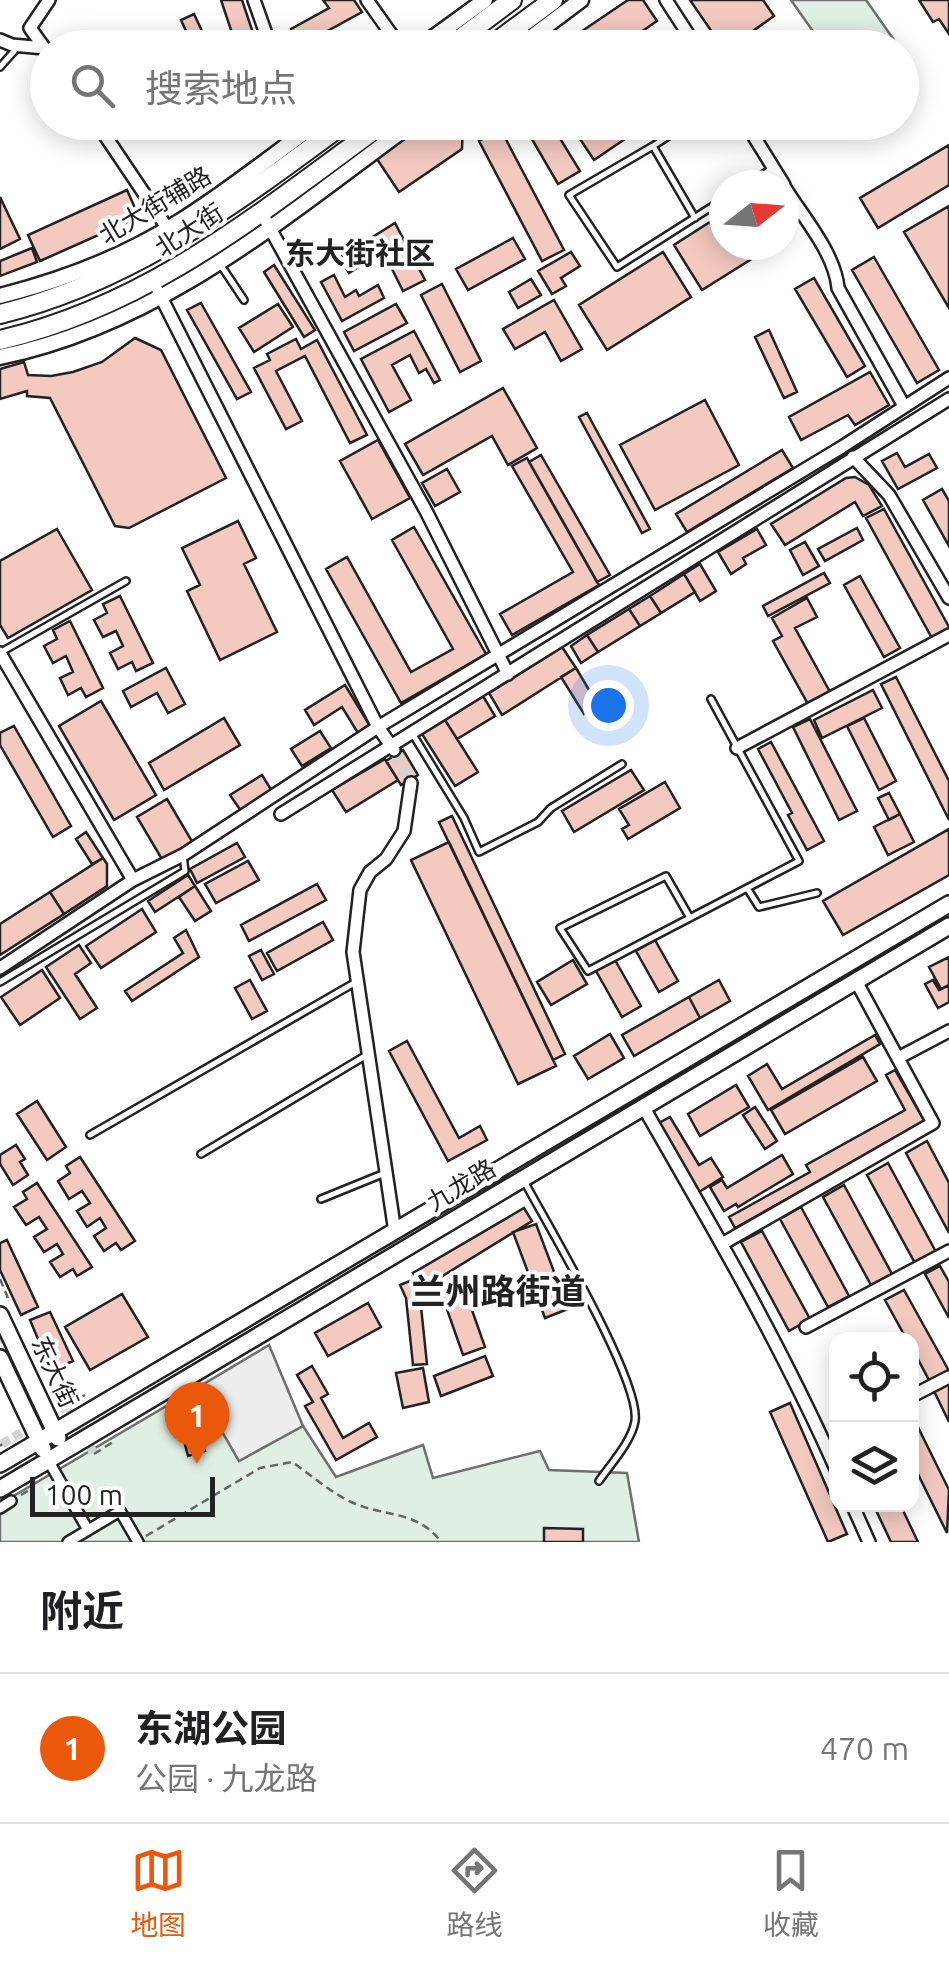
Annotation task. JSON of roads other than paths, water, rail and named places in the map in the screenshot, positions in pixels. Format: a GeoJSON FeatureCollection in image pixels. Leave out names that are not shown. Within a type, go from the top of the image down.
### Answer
{"type":"FeatureCollection","features":[{"type":"Feature","properties":{"kind":"main road"},"geometry":{"type":"LineString","coordinates":[[472,30],[512,0]]}},
{"type":"Feature","properties":{"kind":"main road"},"geometry":{"type":"LineString","coordinates":[[512,30],[553,0]]}},
{"type":"Feature","properties":{"kind":"main road","name":"北大街"},"geometry":{"type":"LineString","coordinates":[[0,314],[94,284],[308,140]]}},
{"type":"Feature","properties":{"kind":"main road","name":"北大街"},"geometry":{"type":"LineString","coordinates":[[0,340],[158,291],[265,220],[363,140]]}},
{"type":"Feature","properties":{"kind":"main road","name":"九龙路"},"geometry":{"type":"LineString","coordinates":[[0,1464],[949,904]]}},
{"type":"Feature","properties":{"kind":"main road","name":"九龙路"},"geometry":{"type":"LineString","coordinates":[[6,1495],[48,1460],[949,926]]}},
{"type":"Feature","properties":{"kind":"main road","name":"东大街"},"geometry":{"type":"LineString","coordinates":[[0,1314],[64,1451]]}},
{"type":"Feature","properties":{"kind":"main road","name":"东大街"},"geometry":{"type":"LineString","coordinates":[[0,1358],[48,1460]]}},
{"type":"Feature","properties":{"kind":"street"},"geometry":{"type":"LineString","coordinates":[[31,30],[49,0]]}},
{"type":"Feature","properties":{"kind":"street"},"geometry":{"type":"LineString","coordinates":[[254,0],[265,30]]}},
{"type":"Feature","properties":{"kind":"street"},"geometry":{"type":"LineString","coordinates":[[367,0],[388,30]]}},
{"type":"Feature","properties":{"kind":"street"},"geometry":{"type":"LineString","coordinates":[[444,30],[485,0]]}},
{"type":"Feature","properties":{"kind":"street"},"geometry":{"type":"LineString","coordinates":[[541,30],[581,0]]}},
{"type":"Feature","properties":{"kind":"street"},"geometry":{"type":"LineString","coordinates":[[666,0],[685,30]]}},
{"type":"Feature","properties":{"kind":"street"},"geometry":{"type":"LineString","coordinates":[[0,40],[30,48]]}},
{"type":"Feature","properties":{"kind":"street"},"geometry":{"type":"LineString","coordinates":[[108,140],[172,235]]}},
{"type":"Feature","properties":{"kind":"street"},"geometry":{"type":"LineString","coordinates":[[387,140],[265,220],[417,495],[508,674]]}},
{"type":"Feature","properties":{"kind":"street"},"geometry":{"type":"LineString","coordinates":[[756,140],[773,168]]}},
{"type":"Feature","properties":{"kind":"street"},"geometry":{"type":"LineString","coordinates":[[799,210],[904,406]]}},
{"type":"Feature","properties":{"kind":"street","name":"北大街辅路"},"geometry":{"type":"LineString","coordinates":[[0,296],[88,268],[172,235]]}},
{"type":"Feature","properties":{"kind":"street"},"geometry":{"type":"LineString","coordinates":[[0,357],[102,327],[158,291],[378,727],[393,749]]}},
{"type":"Feature","properties":{"kind":"street"},"geometry":{"type":"LineString","coordinates":[[0,968],[133,880],[184,855],[378,727],[842,447],[949,378]]}},
{"type":"Feature","properties":{"kind":"street"},"geometry":{"type":"LineString","coordinates":[[281,814],[393,749],[949,399]]}},
{"type":"Feature","properties":{"kind":"street"},"geometry":{"type":"LineString","coordinates":[[842,447],[889,496],[949,598]]}},
{"type":"Feature","properties":{"kind":"street"},"geometry":{"type":"LineString","coordinates":[[737,748],[949,635]]}},
{"type":"Feature","properties":{"kind":"street"},"geometry":{"type":"LineString","coordinates":[[0,653],[133,880]]}},
{"type":"Feature","properties":{"kind":"street"},"geometry":{"type":"LineString","coordinates":[[395,1232],[353,952],[360,890],[404,831],[411,783]]}},
{"type":"Feature","properties":{"kind":"street"},"geometry":{"type":"LineString","coordinates":[[722,1244],[933,1123],[856,982]]}},
{"type":"Feature","properties":{"kind":"street"},"geometry":{"type":"LineString","coordinates":[[898,1058],[949,1031]]}},
{"type":"Feature","properties":{"kind":"street"},"geometry":{"type":"LineString","coordinates":[[644,1108],[722,1244],[809,1408],[829,1454]]}},
{"type":"Feature","properties":{"kind":"street"},"geometry":{"type":"LineString","coordinates":[[806,1327],[949,1251]]}},
{"type":"Feature","properties":{"kind":"street"},"geometry":{"type":"LineString","coordinates":[[919,1392],[949,1377]]}},
{"type":"Feature","properties":{"kind":"street"},"geometry":{"type":"LineString","coordinates":[[48,1460],[88,1530]]}},
{"type":"Feature","properties":{"kind":"street"},"geometry":{"type":"LineString","coordinates":[[0,1508],[6,1495]]}},
{"type":"Feature","properties":{"kind":"street"},"geometry":{"type":"LineString","coordinates":[[68,1542],[120,1511],[138,1541]]}},
{"type":"Feature","properties":{"kind":"street"},"geometry":{"type":"LineString","coordinates":[[856,1512],[869,1542]]}},
{"type":"Feature","properties":{"kind":"lane"},"geometry":{"type":"LineString","coordinates":[[0,67],[18,46]]}},
{"type":"Feature","properties":{"kind":"lane"},"geometry":{"type":"LineString","coordinates":[[662,140],[569,196],[617,267],[709,209]]}},
{"type":"Feature","properties":{"kind":"lane"},"geometry":{"type":"LineString","coordinates":[[653,146],[695,218]]}},
{"type":"Feature","properties":{"kind":"lane"},"geometry":{"type":"LineString","coordinates":[[215,256],[244,300]]}},
{"type":"Feature","properties":{"kind":"lane"},"geometry":{"type":"LineString","coordinates":[[0,653],[126,582]]}},
{"type":"Feature","properties":{"kind":"lane"},"geometry":{"type":"LineString","coordinates":[[690,918],[666,876],[560,928],[588,971],[690,918],[799,861],[711,699]]}},
{"type":"Feature","properties":{"kind":"lane"},"geometry":{"type":"LineString","coordinates":[[412,734],[464,818],[479,852],[538,822],[550,808],[622,764]]}},
{"type":"Feature","properties":{"kind":"lane"},"geometry":{"type":"LineString","coordinates":[[0,982],[185,870],[184,855]]}},
{"type":"Feature","properties":{"kind":"lane"},"geometry":{"type":"LineString","coordinates":[[747,888],[758,907],[817,893]]}},
{"type":"Feature","properties":{"kind":"lane"},"geometry":{"type":"LineString","coordinates":[[90,1136],[357,982]]}},
{"type":"Feature","properties":{"kind":"lane"},"geometry":{"type":"LineString","coordinates":[[201,1154],[368,1054]]}},
{"type":"Feature","properties":{"kind":"lane"},"geometry":{"type":"LineString","coordinates":[[321,1199],[385,1173]]}},
{"type":"Feature","properties":{"kind":"lane"},"geometry":{"type":"LineString","coordinates":[[522,1178],[616,1354],[634,1400],[633,1430],[599,1481]]}},
{"type":"Feature","properties":{"kind":"tunnel"},"geometry":{"type":"LineString","coordinates":[[395,752],[411,783]]}},
{"type":"Feature","properties":{"kind":"tunnel"},"geometry":{"type":"LineString","coordinates":[[0,1334],[41,1421]]}},
{"type":"Feature","properties":{"kind":"tunnel"},"geometry":{"type":"LineString","coordinates":[[2,1444],[67,1405],[94,1454]]}},
{"type":"Feature","properties":{"kind":"tunnel"},"geometry":{"type":"LineString","coordinates":[[11,1454],[31,1489]]}},
{"type":"Feature","properties":{"kind":"place","name":"东湖公园"},"geometry":{"type":"Point","coordinates":[197,1464]}},
{"type":"Feature","properties":{"kind":"district","name":"东大街社区"},"geometry":{"type":"Point","coordinates":[360,254]}},
{"type":"Feature","properties":{"kind":"district","name":"兰州路街道"},"geometry":{"type":"Point","coordinates":[498,1292]}}]}
